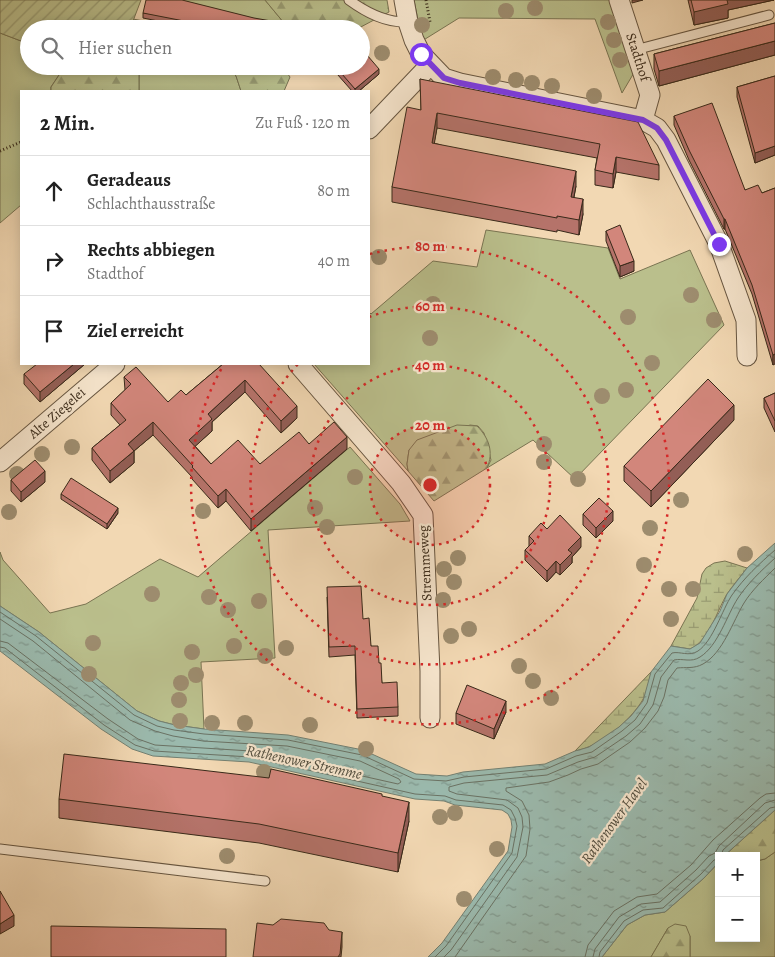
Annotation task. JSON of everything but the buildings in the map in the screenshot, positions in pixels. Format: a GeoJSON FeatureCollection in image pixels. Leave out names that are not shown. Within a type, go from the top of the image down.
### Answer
{"type":"FeatureCollection","features":[{"type":"Feature","properties":{"kind":"street"},"geometry":{"type":"LineString","coordinates":[[404,0],[408,22],[421,54],[444,78],[460,83],[643,120],[657,128],[666,140],[719,244],[746,320],[747,356]]}},
{"type":"Feature","properties":{"kind":"street","name":"Stadthof"},"geometry":{"type":"LineString","coordinates":[[619,0],[650,96],[643,120]]}},
{"type":"Feature","properties":{"kind":"street"},"geometry":{"type":"LineString","coordinates":[[370,128],[430,65]]}},
{"type":"Feature","properties":{"kind":"street","name":"Alte Ziegelei"},"geometry":{"type":"LineString","coordinates":[[0,462],[114,365]]}},
{"type":"Feature","properties":{"kind":"street","name":"Stremmeweg"},"geometry":{"type":"LineString","coordinates":[[299,365],[401,483],[423,515],[430,671],[430,718]]}},
{"type":"Feature","properties":{"kind":"lane"},"geometry":{"type":"LineString","coordinates":[[349,0],[361,9],[386,20],[408,22]]}},
{"type":"Feature","properties":{"kind":"lane"},"geometry":{"type":"LineString","coordinates":[[635,50],[769,15]]}},
{"type":"Feature","properties":{"kind":"lane"},"geometry":{"type":"LineString","coordinates":[[0,849],[265,881]]}},
{"type":"Feature","properties":{"kind":"path"},"geometry":{"type":"LineString","coordinates":[[0,151],[20,142]]}},
{"type":"Feature","properties":{"kind":"green space"},"geometry":{"type":"Polygon","coordinates":[[[0,0],[141,0],[133,20],[20,20],[20,41],[0,33],[0,0]]]}},
{"type":"Feature","properties":{"kind":"green space"},"geometry":{"type":"Polygon","coordinates":[[[164,0],[265,0],[282,20],[248,20],[164,0]]]}},
{"type":"Feature","properties":{"kind":"green space"},"geometry":{"type":"Polygon","coordinates":[[[265,0],[387,0],[389,12],[370,22],[370,20],[282,20],[265,0]]]}},
{"type":"Feature","properties":{"kind":"green space"},"geometry":{"type":"Polygon","coordinates":[[[414,0],[611,0],[635,71],[622,93],[595,19],[459,18],[422,41],[414,0]]]}},
{"type":"Feature","properties":{"kind":"green space"},"geometry":{"type":"Polygon","coordinates":[[[0,33],[20,41],[20,75],[59,75],[51,90],[20,90],[20,206],[0,223],[0,33]]]}},
{"type":"Feature","properties":{"kind":"green space"},"geometry":{"type":"Polygon","coordinates":[[[59,75],[139,75],[139,90],[51,90],[59,75]]]}},
{"type":"Feature","properties":{"kind":"green space"},"geometry":{"type":"Polygon","coordinates":[[[139,75],[235,75],[241,90],[139,90],[139,75]]]}},
{"type":"Feature","properties":{"kind":"green space"},"geometry":{"type":"Polygon","coordinates":[[[289,75],[290,77],[284,90],[241,90],[236,76],[289,75]]]}},
{"type":"Feature","properties":{"kind":"green space"},"geometry":{"type":"Polygon","coordinates":[[[486,230],[608,248],[620,279],[690,250],[724,325],[575,479],[533,440],[487,468],[491,460],[484,433],[478,426],[470,425],[409,450],[408,471],[315,365],[370,365],[370,313],[433,261],[477,267],[486,230]]]}},
{"type":"Feature","properties":{"kind":"green space"},"geometry":{"type":"Polygon","coordinates":[[[457,425],[477,426],[485,435],[490,451],[489,462],[487,468],[434,501],[408,471],[409,450],[417,440],[457,425]]]}},
{"type":"Feature","properties":{"kind":"green space"},"geometry":{"type":"Polygon","coordinates":[[[350,447],[400,504],[410,521],[268,530],[275,658],[201,662],[204,729],[159,721],[137,711],[39,632],[0,606],[0,552],[3,560],[50,613],[86,604],[160,559],[198,577],[350,447]]]}},
{"type":"Feature","properties":{"kind":"green space"},"geometry":{"type":"Polygon","coordinates":[[[725,561],[747,568],[727,594],[702,640],[690,649],[671,646],[697,598],[702,574],[706,568],[714,563],[725,561]]]}},
{"type":"Feature","properties":{"kind":"green space"},"geometry":{"type":"Polygon","coordinates":[[[651,672],[644,698],[629,717],[603,739],[584,749],[575,751],[651,672]]]}},
{"type":"Feature","properties":{"kind":"green space"},"geometry":{"type":"Polygon","coordinates":[[[775,810],[775,852],[760,860],[760,852],[728,852],[775,810]]]}},
{"type":"Feature","properties":{"kind":"green space"},"geometry":{"type":"Polygon","coordinates":[[[775,852],[775,957],[690,957],[690,936],[668,928],[651,957],[602,957],[627,925],[645,915],[665,912],[715,866],[715,942],[760,942],[760,860],[775,852]]]}},
{"type":"Feature","properties":{"kind":"green space"},"geometry":{"type":"Polygon","coordinates":[[[675,924],[686,926],[690,936],[690,957],[651,957],[668,928],[675,924]]]}},
{"type":"Feature","properties":{"kind":"water"},"geometry":{"type":"Polygon","coordinates":[[[775,543],[775,810],[728,852],[715,852],[715,866],[665,912],[645,915],[627,925],[602,957],[428,957],[442,943],[508,851],[512,827],[511,820],[508,814],[502,810],[455,805],[444,801],[415,799],[249,762],[153,756],[132,749],[101,729],[0,651],[0,606],[39,632],[137,711],[159,721],[204,729],[288,735],[363,750],[416,774],[447,776],[463,772],[545,764],[589,747],[619,727],[643,701],[651,672],[671,646],[690,649],[700,643],[720,611],[727,594],[747,568],[775,543]]]}},
{"type":"Feature","properties":{"kind":"route"},"geometry":{"type":"LineString","coordinates":[[421,54],[444,78],[460,83],[643,120],[657,128],[666,140],[719,244]]}},
{"type":"Feature","properties":{"kind":"water label","name":"Rathenower Stremme"},"geometry":{"type":"Point","coordinates":[304,762]}},
{"type":"Feature","properties":{"kind":"water label","name":"Rathenower Havel"},"geometry":{"type":"Point","coordinates":[614,821]}}]}
